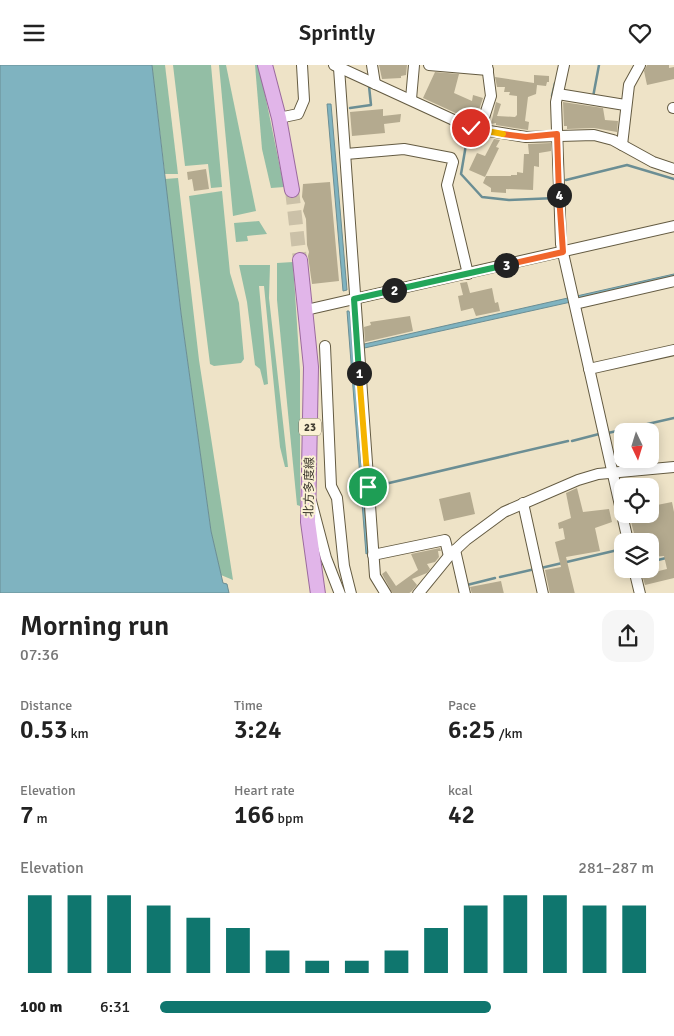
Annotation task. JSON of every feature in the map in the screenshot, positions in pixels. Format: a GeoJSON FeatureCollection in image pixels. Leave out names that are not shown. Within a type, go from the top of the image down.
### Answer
{"type":"FeatureCollection","features":[{"type":"Feature","properties":{"kind":"main road"},"geometry":{"type":"LineString","coordinates":[[265,65],[279,118],[292,190]]}},
{"type":"Feature","properties":{"kind":"main road","name":"北方多度線"},"geometry":{"type":"LineString","coordinates":[[300,261],[311,367],[308,522],[318,593]]}},
{"type":"Feature","properties":{"kind":"street"},"geometry":{"type":"LineString","coordinates":[[279,118],[298,114],[304,99],[302,65]]}},
{"type":"Feature","properties":{"kind":"street"},"geometry":{"type":"LineString","coordinates":[[372,65],[375,84]]}},
{"type":"Feature","properties":{"kind":"street"},"geometry":{"type":"LineString","coordinates":[[411,99],[414,65]]}},
{"type":"Feature","properties":{"kind":"street"},"geometry":{"type":"LineString","coordinates":[[429,65],[487,67],[491,96],[480,130]]}},
{"type":"Feature","properties":{"kind":"street"},"geometry":{"type":"LineString","coordinates":[[564,65],[558,94],[557,134],[563,252],[626,533]]}},
{"type":"Feature","properties":{"kind":"street"},"geometry":{"type":"LineString","coordinates":[[622,145],[625,105],[629,85],[640,65]]}},
{"type":"Feature","properties":{"kind":"street"},"geometry":{"type":"LineString","coordinates":[[336,66],[471,128],[526,137],[557,134],[594,135],[613,140],[653,162],[674,169]]}},
{"type":"Feature","properties":{"kind":"street"},"geometry":{"type":"LineString","coordinates":[[336,66],[346,154],[354,299],[373,555],[375,576],[386,593]]}},
{"type":"Feature","properties":{"kind":"street"},"geometry":{"type":"LineString","coordinates":[[558,94],[625,105]]}},
{"type":"Feature","properties":{"kind":"street"},"geometry":{"type":"LineString","coordinates":[[346,154],[404,149],[451,158],[453,161],[448,185],[468,274]]}},
{"type":"Feature","properties":{"kind":"street"},"geometry":{"type":"LineString","coordinates":[[306,310],[674,226]]}},
{"type":"Feature","properties":{"kind":"street"},"geometry":{"type":"LineString","coordinates":[[574,300],[674,281]]}},
{"type":"Feature","properties":{"kind":"street"},"geometry":{"type":"LineString","coordinates":[[325,346],[331,486],[337,498],[344,566],[352,593]]}},
{"type":"Feature","properties":{"kind":"street"},"geometry":{"type":"LineString","coordinates":[[589,369],[674,350]]}},
{"type":"Feature","properties":{"kind":"street"},"geometry":{"type":"LineString","coordinates":[[418,593],[452,553],[504,512],[578,480],[612,473],[674,467]]}},
{"type":"Feature","properties":{"kind":"street"},"geometry":{"type":"LineString","coordinates":[[308,493],[314,509],[326,558],[340,593]]}},
{"type":"Feature","properties":{"kind":"street"},"geometry":{"type":"LineString","coordinates":[[523,503],[543,593]]}},
{"type":"Feature","properties":{"kind":"street"},"geometry":{"type":"LineString","coordinates":[[373,555],[445,540],[452,553],[465,593]]}},
{"type":"Feature","properties":{"kind":"street"},"geometry":{"type":"LineString","coordinates":[[635,578],[637,593]]}},
{"type":"Feature","properties":{"kind":"green space"},"geometry":{"type":"Polygon","coordinates":[[[152,65],[165,65],[178,174],[165,174],[152,65]]]}},
{"type":"Feature","properties":{"kind":"green space"},"geometry":{"type":"Polygon","coordinates":[[[173,65],[211,65],[222,187],[211,188],[208,164],[185,166],[173,65]]]}},
{"type":"Feature","properties":{"kind":"green space"},"geometry":{"type":"Polygon","coordinates":[[[219,65],[226,65],[256,211],[233,216],[219,65]]]}},
{"type":"Feature","properties":{"kind":"green space"},"geometry":{"type":"Polygon","coordinates":[[[255,65],[259,65],[284,187],[271,188],[262,149],[255,65]]]}},
{"type":"Feature","properties":{"kind":"green space"},"geometry":{"type":"Polygon","coordinates":[[[178,178],[199,360],[233,580],[221,575],[211,531],[181,313],[165,179],[178,178]]]}},
{"type":"Feature","properties":{"kind":"green space"},"geometry":{"type":"Polygon","coordinates":[[[222,191],[230,273],[239,303],[244,359],[241,363],[214,366],[210,364],[189,196],[222,191]]]}},
{"type":"Feature","properties":{"kind":"green space"},"geometry":{"type":"Polygon","coordinates":[[[259,221],[267,234],[247,236],[248,241],[236,242],[234,223],[259,221]]]}},
{"type":"Feature","properties":{"kind":"green space"},"geometry":{"type":"Polygon","coordinates":[[[293,262],[300,371],[300,506],[297,505],[277,300],[277,263],[293,262]]]}},
{"type":"Feature","properties":{"kind":"green space"},"geometry":{"type":"Polygon","coordinates":[[[239,265],[270,265],[269,298],[288,467],[285,467],[280,447],[264,286],[259,286],[268,384],[264,385],[260,369],[255,365],[247,302],[239,265]]]}},
{"type":"Feature","properties":{"kind":"water"},"geometry":{"type":"Polygon","coordinates":[[[0,65],[152,65],[181,313],[211,531],[223,583],[227,584],[229,593],[0,593],[0,65]]]}},
{"type":"Feature","properties":{"kind":"water"},"geometry":{"type":"Polygon","coordinates":[[[327,104],[331,104],[347,290],[343,291],[327,104]]]}},
{"type":"Feature","properties":{"kind":"water"},"geometry":{"type":"Polygon","coordinates":[[[674,274],[674,279],[360,349],[360,345],[674,274]]]}},
{"type":"Feature","properties":{"kind":"water"},"geometry":{"type":"Polygon","coordinates":[[[347,311],[350,314],[368,553],[366,554],[347,311]]]}},
{"type":"Feature","properties":{"kind":"building"},"geometry":{"type":"Polygon","coordinates":[[[379,65],[407,65],[406,75],[401,76],[401,78],[382,79],[379,65]]]}},
{"type":"Feature","properties":{"kind":"building"},"geometry":{"type":"Polygon","coordinates":[[[647,65],[669,65],[669,68],[674,67],[674,79],[647,85],[644,71],[647,65]]]}},
{"type":"Feature","properties":{"kind":"building"},"geometry":{"type":"Polygon","coordinates":[[[435,72],[459,74],[454,93],[472,101],[473,95],[483,98],[475,122],[423,98],[435,72]]]}},
{"type":"Feature","properties":{"kind":"building"},"geometry":{"type":"Polygon","coordinates":[[[534,75],[549,76],[549,82],[547,82],[546,86],[537,85],[536,94],[528,97],[525,121],[529,122],[528,130],[496,125],[496,123],[491,124],[496,102],[501,104],[497,116],[515,117],[517,115],[517,96],[509,95],[510,92],[504,92],[505,87],[497,87],[495,77],[534,83],[534,75]]]}},
{"type":"Feature","properties":{"kind":"building"},"geometry":{"type":"Polygon","coordinates":[[[563,102],[603,108],[605,120],[618,121],[617,132],[594,128],[567,129],[567,126],[564,126],[563,102]]]}},
{"type":"Feature","properties":{"kind":"building"},"geometry":{"type":"Polygon","coordinates":[[[383,109],[383,116],[401,114],[400,122],[384,124],[385,133],[352,136],[350,112],[383,109]]]}},
{"type":"Feature","properties":{"kind":"building"},"geometry":{"type":"Polygon","coordinates":[[[494,139],[500,140],[496,147],[499,148],[485,177],[469,170],[477,153],[485,156],[494,139]]]}},
{"type":"Feature","properties":{"kind":"building"},"geometry":{"type":"Polygon","coordinates":[[[551,143],[551,151],[539,153],[539,167],[534,166],[533,190],[506,189],[506,193],[491,192],[491,188],[483,183],[486,176],[511,176],[517,175],[517,172],[523,173],[524,154],[529,154],[528,144],[551,143]]]}},
{"type":"Feature","properties":{"kind":"building"},"geometry":{"type":"Polygon","coordinates":[[[206,169],[209,189],[194,191],[192,179],[188,180],[187,172],[206,169]]]}},
{"type":"Feature","properties":{"kind":"building"},"geometry":{"type":"Polygon","coordinates":[[[330,182],[339,281],[312,284],[306,219],[303,211],[305,203],[302,197],[303,184],[330,182]]]}},
{"type":"Feature","properties":{"kind":"building"},"geometry":{"type":"Polygon","coordinates":[[[467,282],[470,293],[492,288],[495,303],[498,302],[500,311],[476,316],[473,308],[461,311],[458,296],[463,295],[460,283],[467,282]]]}},
{"type":"Feature","properties":{"kind":"building"},"geometry":{"type":"Polygon","coordinates":[[[410,316],[413,331],[365,342],[364,327],[371,325],[370,322],[410,316]]]}},
{"type":"Feature","properties":{"kind":"building"},"geometry":{"type":"Polygon","coordinates":[[[577,488],[583,512],[609,509],[612,522],[595,528],[600,551],[566,557],[575,593],[550,593],[545,570],[561,567],[555,542],[565,539],[563,528],[559,529],[558,523],[571,518],[566,493],[577,488]]]}},
{"type":"Feature","properties":{"kind":"building"},"geometry":{"type":"Polygon","coordinates":[[[470,492],[475,514],[444,521],[439,499],[470,492]]]}},
{"type":"Feature","properties":{"kind":"building"},"geometry":{"type":"Polygon","coordinates":[[[672,502],[674,512],[674,578],[645,585],[643,578],[659,578],[659,571],[667,569],[664,556],[659,556],[659,533],[634,533],[631,523],[659,523],[659,505],[672,502]]]}},
{"type":"Feature","properties":{"kind":"building"},"geometry":{"type":"Polygon","coordinates":[[[440,548],[441,551],[438,551],[439,557],[435,562],[427,564],[430,569],[427,573],[412,579],[417,585],[412,591],[409,593],[392,593],[382,574],[386,571],[396,586],[418,570],[411,554],[440,548]]]}},
{"type":"Feature","properties":{"kind":"building"},"geometry":{"type":"Polygon","coordinates":[[[501,581],[504,593],[472,593],[470,587],[501,581]]]}},
{"type":"Feature","properties":{"kind":"waterway"},"geometry":{"type":"LineString","coordinates":[[593,97],[599,65]]}},
{"type":"Feature","properties":{"kind":"waterway"},"geometry":{"type":"LineString","coordinates":[[552,96],[555,83]]}},
{"type":"Feature","properties":{"kind":"waterway"},"geometry":{"type":"LineString","coordinates":[[350,108],[371,105],[369,86],[371,87]]}},
{"type":"Feature","properties":{"kind":"waterway"},"geometry":{"type":"LineString","coordinates":[[453,125],[468,133],[461,174],[482,197],[509,200],[556,198]]}},
{"type":"Feature","properties":{"kind":"waterway"},"geometry":{"type":"LineString","coordinates":[[566,180],[627,165],[674,179]]}},
{"type":"Feature","properties":{"kind":"waterway"},"geometry":{"type":"LineString","coordinates":[[608,433],[674,418]]}},
{"type":"Feature","properties":{"kind":"waterway"},"geometry":{"type":"LineString","coordinates":[[572,441],[599,434]]}},
{"type":"Feature","properties":{"kind":"waterway"},"geometry":{"type":"LineString","coordinates":[[372,487],[568,441]]}},
{"type":"Feature","properties":{"kind":"waterway"},"geometry":{"type":"LineString","coordinates":[[541,568],[614,551]]}},
{"type":"Feature","properties":{"kind":"waterway"},"geometry":{"type":"LineString","coordinates":[[659,560],[674,556]]}},
{"type":"Feature","properties":{"kind":"waterway"},"geometry":{"type":"LineString","coordinates":[[500,577],[535,569]]}},
{"type":"Feature","properties":{"kind":"waterway"},"geometry":{"type":"LineString","coordinates":[[467,585],[495,578]]}},
{"type":"Feature","properties":{"kind":"tunnel"},"geometry":{"type":"LineString","coordinates":[[292,190],[300,260]]}},
{"type":"Feature","properties":{"kind":"route"},"geometry":{"type":"LineString","coordinates":[[368,487],[354,299],[563,252],[561,244],[557,134],[526,137],[471,128]]}}]}
